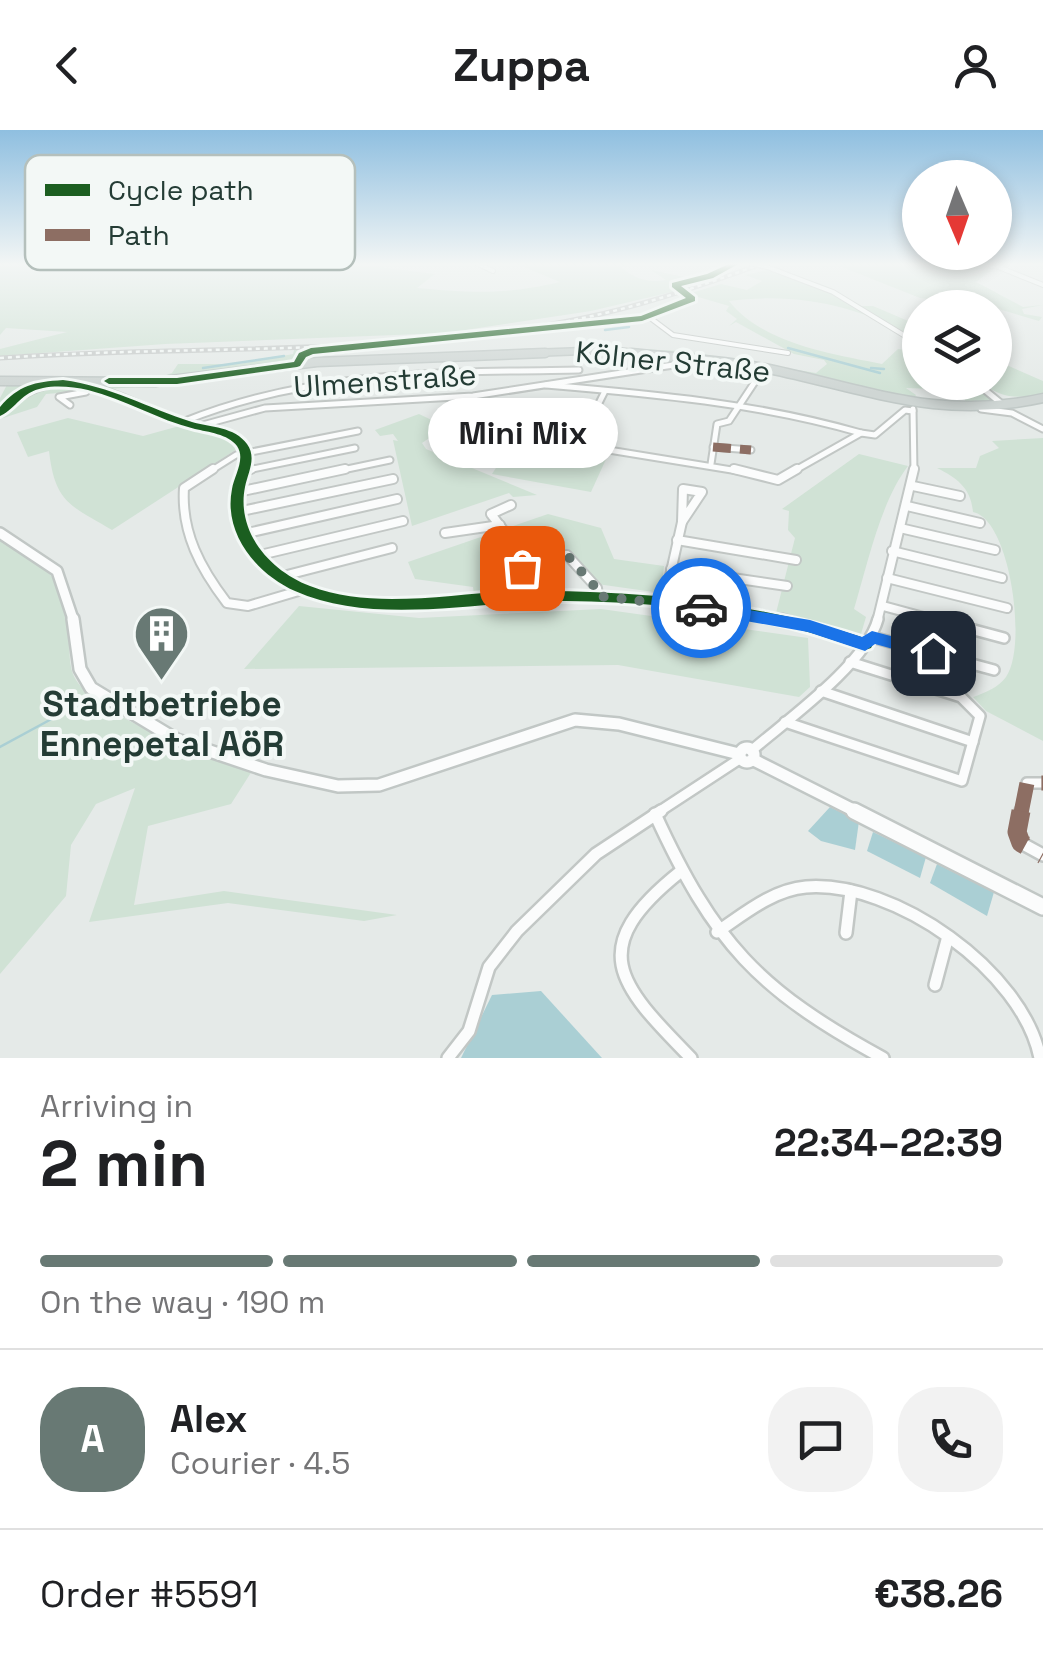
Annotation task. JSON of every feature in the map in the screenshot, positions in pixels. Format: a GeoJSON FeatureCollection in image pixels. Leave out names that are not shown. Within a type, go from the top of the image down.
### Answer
{"type":"FeatureCollection","features":[{"type":"Feature","properties":{"kind":"main road","name":"Kölner Straße"},"geometry":{"type":"LineString","coordinates":[[0,381],[61,378],[165,382],[297,364],[579,350],[764,368],[912,407],[981,409],[1002,401],[1043,398]]}},
{"type":"Feature","properties":{"kind":"street"},"geometry":{"type":"LineString","coordinates":[[297,364],[302,355],[311,352],[649,317],[675,306]]}},
{"type":"Feature","properties":{"kind":"street"},"geometry":{"type":"LineString","coordinates":[[856,306],[902,334]]}},
{"type":"Feature","properties":{"kind":"street"},"geometry":{"type":"LineString","coordinates":[[649,317],[673,335],[788,353]]}},
{"type":"Feature","properties":{"kind":"street"},"geometry":{"type":"LineString","coordinates":[[198,426],[286,406],[462,397],[540,385],[594,371],[702,359]]}},
{"type":"Feature","properties":{"kind":"street"},"geometry":{"type":"LineString","coordinates":[[712,464],[717,424],[729,421],[764,368]]}},
{"type":"Feature","properties":{"kind":"street","name":"Ulmenstraße"},"geometry":{"type":"LineString","coordinates":[[183,422],[265,392],[326,381],[594,371]]}},
{"type":"Feature","properties":{"kind":"street"},"geometry":{"type":"LineString","coordinates":[[448,1058],[469,1031],[498,951],[596,854],[746,756],[821,691],[868,640],[883,606],[892,551],[913,486],[916,442],[912,407],[876,435],[740,404],[540,385]]}},
{"type":"Feature","properties":{"kind":"street"},"geometry":{"type":"LineString","coordinates":[[0,414],[18,394],[32,389],[100,390],[236,438],[246,452],[237,512],[244,534],[256,556],[304,590],[351,600],[598,596],[664,602],[777,619],[994,670]]}},
{"type":"Feature","properties":{"kind":"street"},"geometry":{"type":"LineString","coordinates":[[70,404],[60,397],[100,390]]}},
{"type":"Feature","properties":{"kind":"street"},"geometry":{"type":"LineString","coordinates":[[605,391],[578,444],[712,464],[778,480],[861,433]]}},
{"type":"Feature","properties":{"kind":"street"},"geometry":{"type":"LineString","coordinates":[[1002,401],[1029,402]]}},
{"type":"Feature","properties":{"kind":"street"},"geometry":{"type":"LineString","coordinates":[[1002,401],[1018,416]]}},
{"type":"Feature","properties":{"kind":"street"},"geometry":{"type":"LineString","coordinates":[[1002,401],[1043,429]]}},
{"type":"Feature","properties":{"kind":"street"},"geometry":{"type":"LineString","coordinates":[[981,409],[1027,419]]}},
{"type":"Feature","properties":{"kind":"street"},"geometry":{"type":"LineString","coordinates":[[532,421],[584,430]]}},
{"type":"Feature","properties":{"kind":"street"},"geometry":{"type":"LineString","coordinates":[[304,590],[248,606],[233,606],[204,571],[189,536],[184,488],[224,461],[246,452],[358,431]]}},
{"type":"Feature","properties":{"kind":"street"},"geometry":{"type":"LineString","coordinates":[[713,447],[751,450]]}},
{"type":"Feature","properties":{"kind":"street"},"geometry":{"type":"LineString","coordinates":[[243,471],[355,448]]}},
{"type":"Feature","properties":{"kind":"street"},"geometry":{"type":"LineString","coordinates":[[238,492],[390,460]]}},
{"type":"Feature","properties":{"kind":"street"},"geometry":{"type":"LineString","coordinates":[[237,512],[393,479]]}},
{"type":"Feature","properties":{"kind":"street"},"geometry":{"type":"LineString","coordinates":[[913,486],[960,496]]}},
{"type":"Feature","properties":{"kind":"street"},"geometry":{"type":"LineString","coordinates":[[664,602],[682,522],[683,490],[702,492],[682,522]]}},
{"type":"Feature","properties":{"kind":"street"},"geometry":{"type":"LineString","coordinates":[[244,534],[397,499]]}},
{"type":"Feature","properties":{"kind":"street"},"geometry":{"type":"LineString","coordinates":[[511,505],[491,513],[528,560]]}},
{"type":"Feature","properties":{"kind":"street"},"geometry":{"type":"LineString","coordinates":[[907,506],[980,523]]}},
{"type":"Feature","properties":{"kind":"street"},"geometry":{"type":"LineString","coordinates":[[256,556],[404,522]]}},
{"type":"Feature","properties":{"kind":"street"},"geometry":{"type":"LineString","coordinates":[[446,533],[500,526]]}},
{"type":"Feature","properties":{"kind":"street"},"geometry":{"type":"LineString","coordinates":[[900,528],[995,550]]}},
{"type":"Feature","properties":{"kind":"street"},"geometry":{"type":"LineString","coordinates":[[0,533],[57,571],[72,608],[80,669],[91,688],[176,740],[266,770],[338,786],[379,786],[542,728],[589,720],[746,756],[1043,907]]}},
{"type":"Feature","properties":{"kind":"street"},"geometry":{"type":"LineString","coordinates":[[677,540],[796,560]]}},
{"type":"Feature","properties":{"kind":"street"},"geometry":{"type":"LineString","coordinates":[[283,576],[392,548]]}},
{"type":"Feature","properties":{"kind":"street"},"geometry":{"type":"LineString","coordinates":[[892,551],[1002,578]]}},
{"type":"Feature","properties":{"kind":"street"},"geometry":{"type":"LineString","coordinates":[[500,597],[536,555],[572,556],[598,596]]}},
{"type":"Feature","properties":{"kind":"street"},"geometry":{"type":"LineString","coordinates":[[671,569],[786,586]]}},
{"type":"Feature","properties":{"kind":"street"},"geometry":{"type":"LineString","coordinates":[[887,578],[1007,608]]}},
{"type":"Feature","properties":{"kind":"street"},"geometry":{"type":"LineString","coordinates":[[883,606],[1004,638]]}},
{"type":"Feature","properties":{"kind":"street"},"geometry":{"type":"LineString","coordinates":[[784,722],[962,781],[968,774],[980,716],[969,702],[850,662]]}},
{"type":"Feature","properties":{"kind":"street"},"geometry":{"type":"LineString","coordinates":[[821,691],[973,742]]}},
{"type":"Feature","properties":{"kind":"street"},"geometry":{"type":"LineString","coordinates":[[1043,783],[1027,783],[1017,832],[1021,843],[1043,855]]}},
{"type":"Feature","properties":{"kind":"street"},"geometry":{"type":"LineString","coordinates":[[655,814],[680,872],[746,970],[855,1051],[883,1058]]}},
{"type":"Feature","properties":{"kind":"street"},"geometry":{"type":"LineString","coordinates":[[680,872],[641,901],[628,922],[618,954],[632,996],[691,1058]]}},
{"type":"Feature","properties":{"kind":"street"},"geometry":{"type":"LineString","coordinates":[[717,932],[773,894],[806,887],[851,891],[873,898],[947,940],[1007,987],[1022,1007],[1040,1058]]}},
{"type":"Feature","properties":{"kind":"street"},"geometry":{"type":"LineString","coordinates":[[846,934],[851,891]]}},
{"type":"Feature","properties":{"kind":"street"},"geometry":{"type":"LineString","coordinates":[[935,986],[947,940]]}},
{"type":"Feature","properties":{"kind":"green space"},"geometry":{"type":"Polygon","coordinates":[[[0,306],[611,306],[446,333],[165,344],[0,356],[0,349],[67,332],[6,328],[0,335],[0,306]]]}},
{"type":"Feature","properties":{"kind":"green space"},"geometry":{"type":"Polygon","coordinates":[[[729,306],[778,337],[882,364],[902,350],[902,397],[780,369],[613,348],[684,351],[816,373],[827,364],[794,354],[736,322],[729,326],[737,319],[726,311],[729,306]]]}},
{"type":"Feature","properties":{"kind":"green space"},"geometry":{"type":"Polygon","coordinates":[[[836,306],[874,306],[902,318],[902,331],[836,306]]]}},
{"type":"Feature","properties":{"kind":"green space"},"geometry":{"type":"Polygon","coordinates":[[[1012,306],[1036,306],[1022,309],[1024,314],[1042,317],[1039,321],[1012,313],[1012,306]]]}},
{"type":"Feature","properties":{"kind":"green space"},"geometry":{"type":"Polygon","coordinates":[[[417,341],[312,350],[285,362],[155,379],[172,373],[178,364],[239,364],[293,354],[294,350],[284,347],[417,341]]]}},
{"type":"Feature","properties":{"kind":"green space"},"geometry":{"type":"Polygon","coordinates":[[[1012,367],[1043,381],[1043,393],[1012,396],[1012,367]]]}},
{"type":"Feature","properties":{"kind":"green space"},"geometry":{"type":"Polygon","coordinates":[[[8,383],[172,384],[46,394],[37,407],[0,419],[0,398],[8,383]]]}},
{"type":"Feature","properties":{"kind":"green space"},"geometry":{"type":"Polygon","coordinates":[[[965,400],[994,401],[965,406],[965,400]]]}},
{"type":"Feature","properties":{"kind":"green space"},"geometry":{"type":"Polygon","coordinates":[[[419,414],[438,423],[438,432],[422,443],[426,449],[537,495],[513,497],[509,493],[412,526],[393,440],[398,441],[393,434],[380,436],[375,430],[419,414]]]}},
{"type":"Feature","properties":{"kind":"green space"},"geometry":{"type":"Polygon","coordinates":[[[68,418],[143,436],[183,425],[233,439],[240,447],[112,530],[67,501],[55,482],[49,451],[28,457],[17,432],[68,418]]]}},
{"type":"Feature","properties":{"kind":"green space"},"geometry":{"type":"Polygon","coordinates":[[[1043,438],[1043,741],[986,711],[973,697],[1000,684],[1012,661],[1012,586],[997,536],[986,520],[973,512],[962,485],[937,468],[976,468],[980,456],[999,448],[992,441],[1043,438]]]}},
{"type":"Feature","properties":{"kind":"green space"},"geometry":{"type":"Polygon","coordinates":[[[513,442],[607,457],[591,492],[492,474],[513,442]]]}},
{"type":"Feature","properties":{"kind":"green space"},"geometry":{"type":"Polygon","coordinates":[[[859,454],[908,466],[883,514],[854,609],[866,617],[861,634],[776,613],[795,538],[788,530],[789,511],[782,509],[859,454]]]}},
{"type":"Feature","properties":{"kind":"green space"},"geometry":{"type":"Polygon","coordinates":[[[548,514],[601,528],[614,559],[664,566],[661,593],[597,584],[571,552],[513,554],[492,589],[479,588],[497,593],[474,595],[473,587],[415,579],[408,562],[548,514]]]}},
{"type":"Feature","properties":{"kind":"green space"},"geometry":{"type":"Polygon","coordinates":[[[0,536],[39,563],[56,583],[67,611],[71,669],[83,689],[154,733],[252,771],[231,804],[148,826],[134,905],[224,891],[397,915],[364,921],[228,903],[89,922],[135,788],[96,804],[71,845],[66,896],[0,974],[0,536]]]}},
{"type":"Feature","properties":{"kind":"green space"},"geometry":{"type":"Polygon","coordinates":[[[299,606],[419,618],[601,609],[808,638],[810,687],[799,697],[618,665],[244,669],[299,606]]]}},
{"type":"Feature","properties":{"kind":"water"},"geometry":{"type":"Polygon","coordinates":[[[830,807],[859,821],[855,850],[821,841],[808,831],[830,807]]]}},
{"type":"Feature","properties":{"kind":"water"},"geometry":{"type":"Polygon","coordinates":[[[873,832],[926,857],[920,878],[867,851],[873,832]]]}},
{"type":"Feature","properties":{"kind":"water"},"geometry":{"type":"Polygon","coordinates":[[[937,864],[994,892],[987,916],[930,883],[937,864]]]}},
{"type":"Feature","properties":{"kind":"water"},"geometry":{"type":"Polygon","coordinates":[[[541,991],[602,1058],[461,1058],[492,995],[541,991]]]}},
{"type":"Feature","properties":{"kind":"waterway"},"geometry":{"type":"LineString","coordinates":[[605,330],[629,327]]}},
{"type":"Feature","properties":{"kind":"waterway"},"geometry":{"type":"LineString","coordinates":[[788,348],[880,373]]}},
{"type":"Feature","properties":{"kind":"waterway"},"geometry":{"type":"LineString","coordinates":[[203,368],[284,356]]}},
{"type":"Feature","properties":{"kind":"waterway"},"geometry":{"type":"LineString","coordinates":[[871,368],[884,369]]}},
{"type":"Feature","properties":{"kind":"waterway"},"geometry":{"type":"LineString","coordinates":[[0,747],[57,716],[75,694]]}},
{"type":"Feature","properties":{"kind":"railway"},"geometry":{"type":"LineString","coordinates":[[0,358],[367,345],[512,331],[631,306]]}},
{"type":"Feature","properties":{"kind":"marked path"},"geometry":{"type":"LineString","coordinates":[[713,447],[751,450]]}},
{"type":"Feature","properties":{"kind":"marked path"},"geometry":{"type":"LineString","coordinates":[[1043,783],[1027,783],[1017,832],[1021,843],[1043,855]]}},
{"type":"Feature","properties":{"kind":"cycle path"},"geometry":{"type":"LineString","coordinates":[[109,381],[177,381],[297,364],[302,355],[311,351],[642,318],[673,306]]}},
{"type":"Feature","properties":{"kind":"cycle path"},"geometry":{"type":"LineString","coordinates":[[0,413],[21,392],[63,383],[107,392],[233,437],[243,446],[246,456],[237,506],[244,536],[252,550],[289,582],[327,597],[381,603],[521,596],[652,600],[782,619],[865,644]]}},
{"type":"Feature","properties":{"kind":"way so far"},"geometry":{"type":"LineString","coordinates":[[522,568],[536,555],[572,556],[598,596],[701,608]]}},
{"type":"Feature","properties":{"kind":"place","name":"Mini Mix"},"geometry":{"type":"Point","coordinates":[522,568]}},
{"type":"Feature","properties":{"kind":"place","name":"Stadtbetriebe Ennepetal AöR"},"geometry":{"type":"Point","coordinates":[162,682]}},
{"type":"Feature","properties":{"kind":"route"},"geometry":{"type":"LineString","coordinates":[[701,608],[810,626],[865,644],[872,637],[933,653]]}}]}
